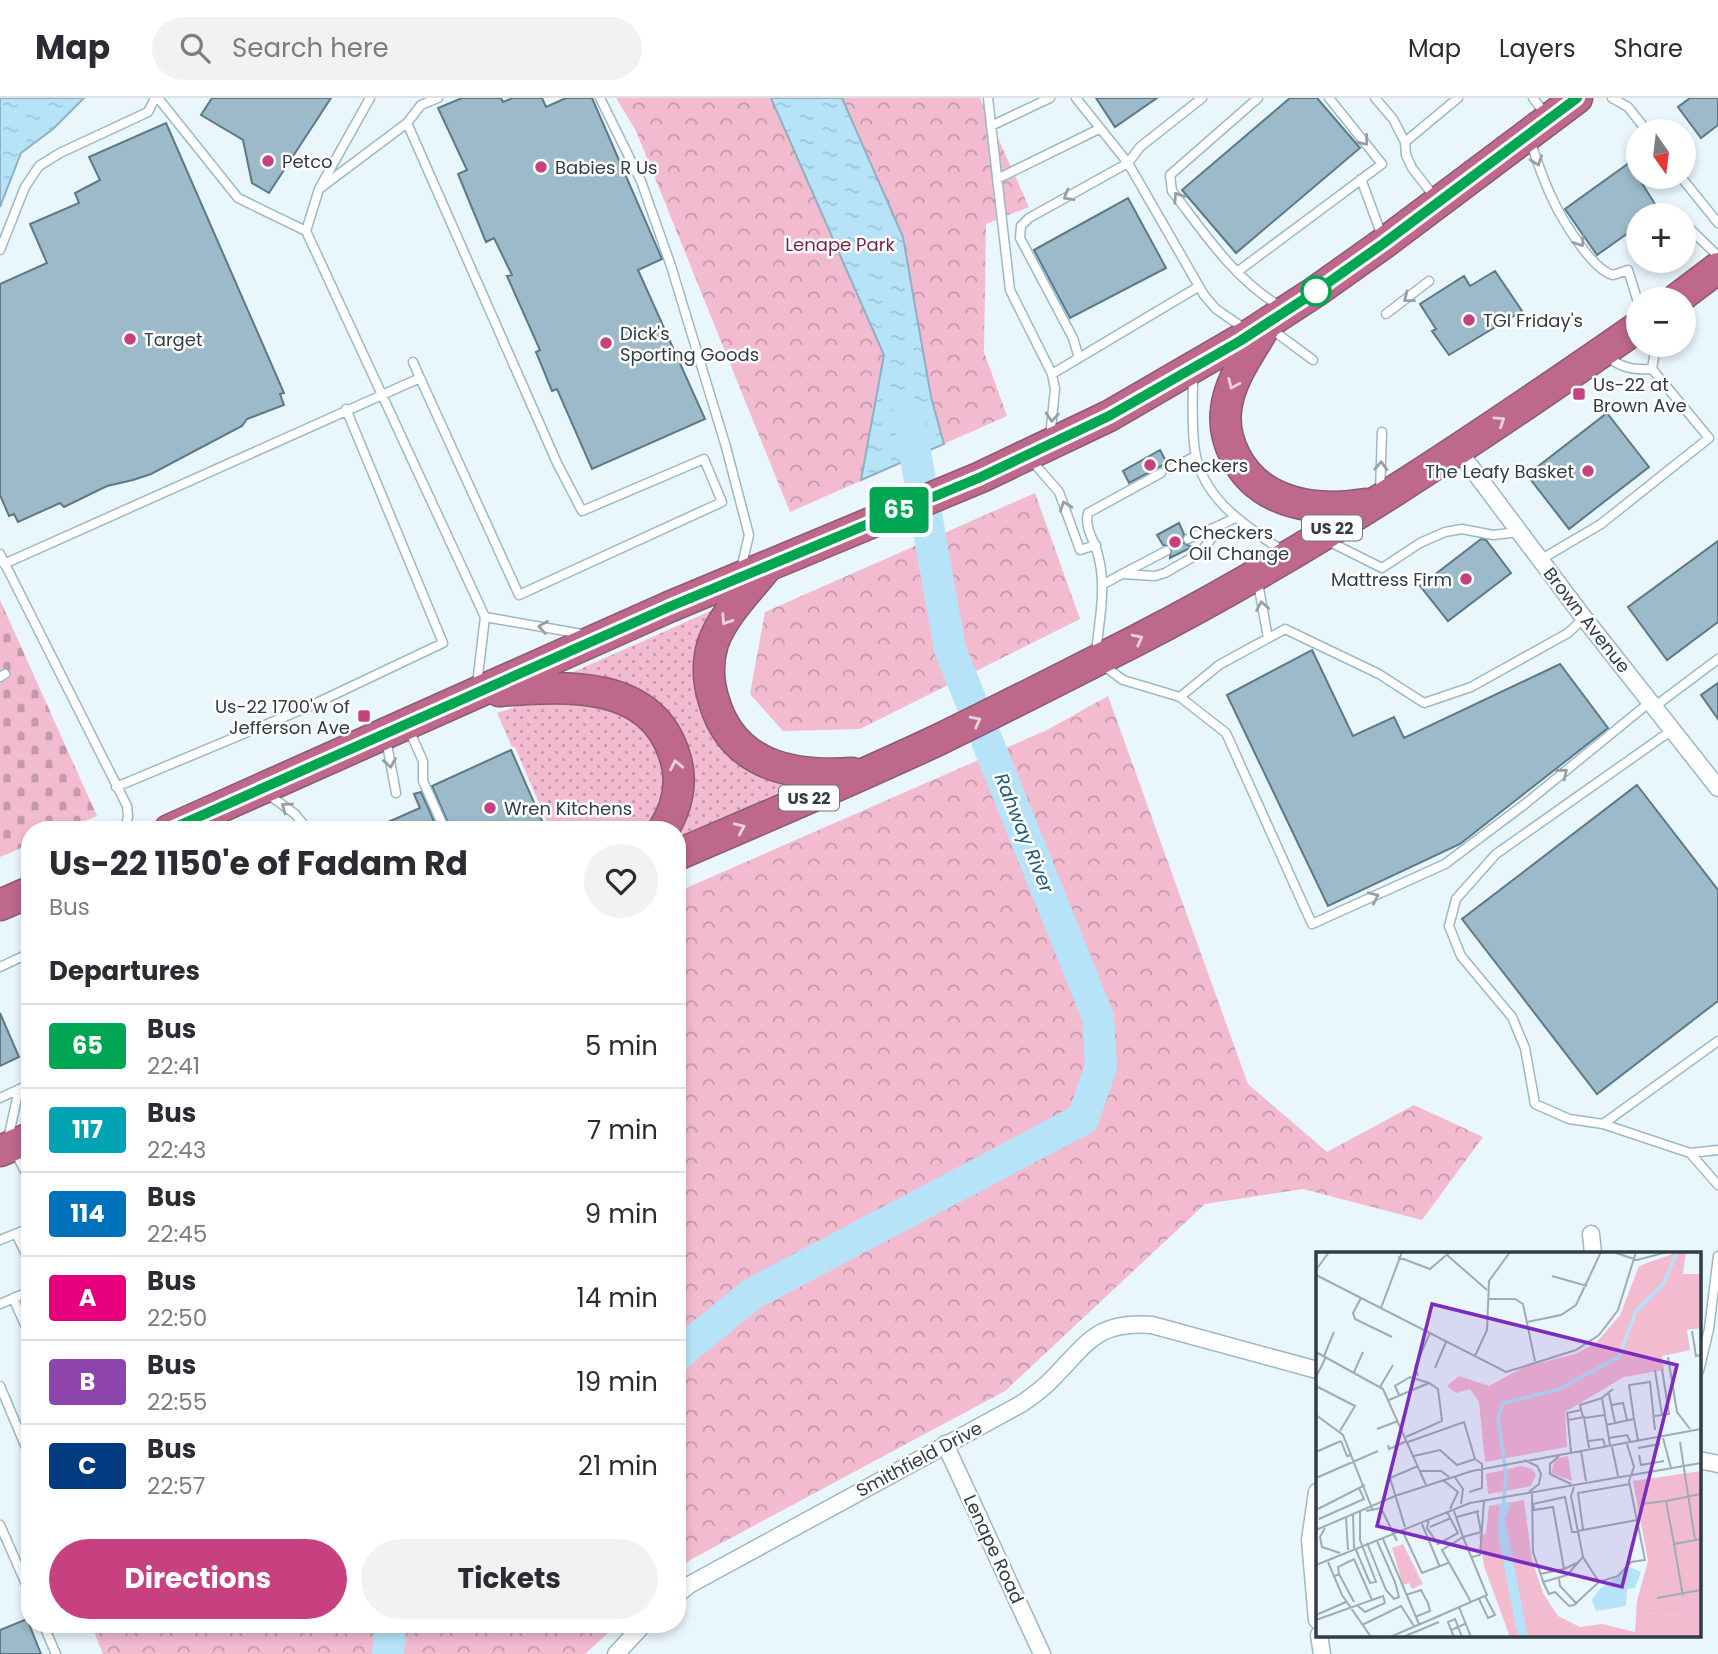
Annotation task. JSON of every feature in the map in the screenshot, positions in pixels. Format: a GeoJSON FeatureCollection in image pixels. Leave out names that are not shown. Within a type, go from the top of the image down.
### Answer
{"type":"FeatureCollection","features":[{"type":"Feature","properties":{"kind":"highway"},"geometry":{"type":"LineString","coordinates":[[194,821],[600,637],[1039,450],[1118,411],[1268,323],[1438,202],[1537,117],[1577,98]]}},
{"type":"Feature","properties":{"kind":"highway"},"geometry":{"type":"LineString","coordinates":[[1693,287],[1718,268]]}},
{"type":"Feature","properties":{"kind":"highway"},"geometry":{"type":"LineString","coordinates":[[1268,323],[1237,374],[1226,408],[1229,442],[1239,464],[1256,484],[1276,497],[1289,501],[1336,508],[1376,501]]}},
{"type":"Feature","properties":{"kind":"highway","name":"US 22"},"geometry":{"type":"LineString","coordinates":[[686,851],[941,738],[1096,660],[1256,574],[1458,450],[1626,335]]}},
{"type":"Feature","properties":{"kind":"highway"},"geometry":{"type":"LineString","coordinates":[[768,566],[724,621],[713,643],[709,678],[721,719],[740,747],[770,764],[814,773],[867,772]]}},
{"type":"Feature","properties":{"kind":"highway"},"geometry":{"type":"LineString","coordinates":[[477,693],[551,687],[579,688],[621,698],[645,712],[665,734],[678,770],[676,803],[667,821]]}},
{"type":"Feature","properties":{"kind":"highway"},"geometry":{"type":"LineString","coordinates":[[0,905],[21,896]]}},
{"type":"Feature","properties":{"kind":"street","name":"Brown Avenue"},"geometry":{"type":"LineString","coordinates":[[1458,450],[1584,618],[1718,788]]}},
{"type":"Feature","properties":{"kind":"street"},"geometry":{"type":"LineString","coordinates":[[1591,1234],[1593,1252]]}},
{"type":"Feature","properties":{"kind":"street","name":"Smithfield Drive"},"geometry":{"type":"LineString","coordinates":[[686,1589],[1021,1404],[1055,1376],[1087,1341],[1118,1326],[1152,1325],[1316,1370]]}},
{"type":"Feature","properties":{"kind":"street","name":"Lenape Road"},"geometry":{"type":"LineString","coordinates":[[945,1444],[1042,1654]]}},
{"type":"Feature","properties":{"kind":"street"},"geometry":{"type":"LineString","coordinates":[[1700,1460],[1718,1464]]}},
{"type":"Feature","properties":{"kind":"street"},"geometry":{"type":"LineString","coordinates":[[1316,1499],[1310,1540],[1316,1609]]}},
{"type":"Feature","properties":{"kind":"street"},"geometry":{"type":"LineString","coordinates":[[616,1654],[636,1633]]}},
{"type":"Feature","properties":{"kind":"street"},"geometry":{"type":"LineString","coordinates":[[1319,1636],[1322,1654]]}},
{"type":"Feature","properties":{"kind":"lane"},"geometry":{"type":"LineString","coordinates":[[0,250],[25,187],[39,166],[60,153],[148,113],[156,98],[238,198],[306,231],[485,617],[477,693]]}},
{"type":"Feature","properties":{"kind":"lane"},"geometry":{"type":"LineString","coordinates":[[306,231],[319,189],[370,98]]}},
{"type":"Feature","properties":{"kind":"lane"},"geometry":{"type":"LineString","coordinates":[[319,189],[408,123],[421,106],[438,98]]}},
{"type":"Feature","properties":{"kind":"lane"},"geometry":{"type":"LineString","coordinates":[[600,98],[645,193],[671,266],[726,447],[749,535],[738,578]]}},
{"type":"Feature","properties":{"kind":"lane"},"geometry":{"type":"LineString","coordinates":[[988,98],[1010,290],[1052,374],[1055,388],[1039,450],[1059,492],[1080,550],[1096,545]]}},
{"type":"Feature","properties":{"kind":"lane"},"geometry":{"type":"LineString","coordinates":[[991,126],[1050,98]]}},
{"type":"Feature","properties":{"kind":"lane"},"geometry":{"type":"LineString","coordinates":[[1076,98],[1128,163],[1198,287],[1216,309],[1268,323],[1313,360]]}},
{"type":"Feature","properties":{"kind":"lane"},"geometry":{"type":"LineString","coordinates":[[1079,358],[1073,338],[1020,238],[1021,226],[1029,218],[1128,163],[1140,147],[1202,98]]}},
{"type":"Feature","properties":{"kind":"lane"},"geometry":{"type":"LineString","coordinates":[[1258,98],[1170,175],[1169,182],[1172,191],[1255,291],[1268,323]]}},
{"type":"Feature","properties":{"kind":"lane"},"geometry":{"type":"LineString","coordinates":[[1237,272],[1382,164],[1329,98]]}},
{"type":"Feature","properties":{"kind":"lane"},"geometry":{"type":"LineString","coordinates":[[1389,98],[1378,101],[1394,119],[1405,142],[1406,155],[1412,168],[1438,202]]}},
{"type":"Feature","properties":{"kind":"lane"},"geometry":{"type":"LineString","coordinates":[[1405,142],[1458,98]]}},
{"type":"Feature","properties":{"kind":"lane"},"geometry":{"type":"LineString","coordinates":[[1612,98],[1628,107],[1638,119]]}},
{"type":"Feature","properties":{"kind":"lane"},"geometry":{"type":"LineString","coordinates":[[1537,117],[1552,199],[1590,257],[1609,275],[1628,270],[1633,287]]}},
{"type":"Feature","properties":{"kind":"lane"},"geometry":{"type":"LineString","coordinates":[[408,123],[557,463],[582,511],[704,460],[722,502],[519,595],[413,362]]}},
{"type":"Feature","properties":{"kind":"lane"},"geometry":{"type":"LineString","coordinates":[[997,179],[1099,129]]}},
{"type":"Feature","properties":{"kind":"lane"},"geometry":{"type":"LineString","coordinates":[[1361,179],[1384,243]]}},
{"type":"Feature","properties":{"kind":"lane"},"geometry":{"type":"LineString","coordinates":[[1691,189],[1718,223]]}},
{"type":"Feature","properties":{"kind":"lane"},"geometry":{"type":"LineString","coordinates":[[1696,235],[1718,256]]}},
{"type":"Feature","properties":{"kind":"lane"},"geometry":{"type":"LineString","coordinates":[[1386,314],[1429,281]]}},
{"type":"Feature","properties":{"kind":"lane"},"geometry":{"type":"LineString","coordinates":[[1052,374],[1198,287]]}},
{"type":"Feature","properties":{"kind":"lane"},"geometry":{"type":"LineString","coordinates":[[1601,353],[1620,366],[1637,370],[1652,369]]}},
{"type":"Feature","properties":{"kind":"lane"},"geometry":{"type":"LineString","coordinates":[[1540,560],[1601,524],[1709,438],[1652,369],[1654,357]]}},
{"type":"Feature","properties":{"kind":"lane"},"geometry":{"type":"LineString","coordinates":[[1193,368],[1196,456],[1218,501],[1289,554]]}},
{"type":"Feature","properties":{"kind":"lane"},"geometry":{"type":"LineString","coordinates":[[4,564],[420,378]]}},
{"type":"Feature","properties":{"kind":"lane"},"geometry":{"type":"LineString","coordinates":[[116,787],[307,707],[443,643],[346,409]]}},
{"type":"Feature","properties":{"kind":"lane"},"geometry":{"type":"LineString","coordinates":[[1376,501],[1382,432]]}},
{"type":"Feature","properties":{"kind":"lane"},"geometry":{"type":"LineString","coordinates":[[1196,456],[1088,513],[1088,529],[1101,565],[1096,660],[1123,680],[1180,697],[1226,733],[1312,924],[1444,864],[1652,705],[1718,659]]}},
{"type":"Feature","properties":{"kind":"lane"},"geometry":{"type":"LineString","coordinates":[[1188,539],[1236,517]]}},
{"type":"Feature","properties":{"kind":"lane"},"geometry":{"type":"LineString","coordinates":[[1122,574],[1155,576],[1166,573],[1200,553],[1221,526]]}},
{"type":"Feature","properties":{"kind":"lane"},"geometry":{"type":"LineString","coordinates":[[1320,536],[1382,568],[1420,543],[1445,532],[1462,529],[1493,535],[1519,532]]}},
{"type":"Feature","properties":{"kind":"lane"},"geometry":{"type":"LineString","coordinates":[[1102,585],[1166,551]]}},
{"type":"Feature","properties":{"kind":"lane"},"geometry":{"type":"LineString","coordinates":[[0,554],[127,806],[126,821]]}},
{"type":"Feature","properties":{"kind":"lane"},"geometry":{"type":"LineString","coordinates":[[1256,574],[1268,638]]}},
{"type":"Feature","properties":{"kind":"lane"},"geometry":{"type":"LineString","coordinates":[[485,617],[600,637]]}},
{"type":"Feature","properties":{"kind":"lane"},"geometry":{"type":"LineString","coordinates":[[1180,697],[1219,665],[1284,629],[1379,674],[1424,703],[1471,687],[1568,633],[1584,618]]}},
{"type":"Feature","properties":{"kind":"lane"},"geometry":{"type":"LineString","coordinates":[[396,728],[396,793]]}},
{"type":"Feature","properties":{"kind":"lane"},"geometry":{"type":"LineString","coordinates":[[396,728],[422,761],[424,781],[441,821]]}},
{"type":"Feature","properties":{"kind":"lane"},"geometry":{"type":"LineString","coordinates":[[1672,730],[1496,854],[1455,899],[1449,926],[1461,956],[1512,1017],[1525,1048],[1535,1104],[1569,1118],[1603,1124],[1690,1153],[1718,1150]]}},
{"type":"Feature","properties":{"kind":"lane"},"geometry":{"type":"LineString","coordinates":[[260,789],[301,821]]}},
{"type":"Feature","properties":{"kind":"lane"},"geometry":{"type":"LineString","coordinates":[[0,967],[21,957]]}},
{"type":"Feature","properties":{"kind":"lane"},"geometry":{"type":"LineString","coordinates":[[1603,1124],[1718,1041]]}},
{"type":"Feature","properties":{"kind":"lane"},"geometry":{"type":"LineString","coordinates":[[0,1098],[19,1089]]}},
{"type":"Feature","properties":{"kind":"lane"},"geometry":{"type":"LineString","coordinates":[[19,1089],[12,1146],[21,1164]]}},
{"type":"Feature","properties":{"kind":"lane"},"geometry":{"type":"LineString","coordinates":[[1690,1153],[1718,1185]]}},
{"type":"Feature","properties":{"kind":"lane"},"geometry":{"type":"LineString","coordinates":[[0,1240],[21,1232]]}},
{"type":"Feature","properties":{"kind":"lane"},"geometry":{"type":"LineString","coordinates":[[16,1234],[21,1244]]}},
{"type":"Feature","properties":{"kind":"lane"},"geometry":{"type":"LineString","coordinates":[[1700,1367],[1709,1329],[1718,1256]]}},
{"type":"Feature","properties":{"kind":"lane"},"geometry":{"type":"LineString","coordinates":[[0,1304],[21,1295]]}},
{"type":"Feature","properties":{"kind":"lane"},"geometry":{"type":"LineString","coordinates":[[13,1298],[21,1316]]}},
{"type":"Feature","properties":{"kind":"lane"},"geometry":{"type":"LineString","coordinates":[[0,1387],[21,1436]]}},
{"type":"Feature","properties":{"kind":"lane"},"geometry":{"type":"LineString","coordinates":[[0,1525],[21,1573]]}},
{"type":"Feature","properties":{"kind":"lane"},"geometry":{"type":"LineString","coordinates":[[47,1633],[56,1654]]}},
{"type":"Feature","properties":{"kind":"green space","name":"Lenape Park"},"geometry":{"type":"Polygon","coordinates":[[[616,98],[980,98],[1029,207],[986,224],[984,352],[1007,416],[790,512],[636,131],[616,98]]]}},
{"type":"Feature","properties":{"kind":"green space"},"geometry":{"type":"Polygon","coordinates":[[[1035,493],[1080,619],[860,729],[783,731],[750,694],[765,612],[1035,493]]]}},
{"type":"Feature","properties":{"kind":"green space"},"geometry":{"type":"Polygon","coordinates":[[[0,600],[97,816],[85,821],[21,821],[21,848],[0,857],[0,600]]]}},
{"type":"Feature","properties":{"kind":"green space"},"geometry":{"type":"Polygon","coordinates":[[[713,610],[715,614],[698,675],[791,787],[686,834],[686,821],[680,821],[690,778],[600,679],[571,673],[713,610]]]}},
{"type":"Feature","properties":{"kind":"green space"},"geometry":{"type":"Polygon","coordinates":[[[1108,696],[1248,1084],[1327,1152],[1414,1105],[1483,1137],[1422,1220],[1303,1189],[1205,1204],[1005,1391],[686,1563],[686,888],[1047,730],[1108,696]]]}},
{"type":"Feature","properties":{"kind":"green space"},"geometry":{"type":"Polygon","coordinates":[[[586,697],[647,728],[669,781],[656,821],[547,821],[515,747],[512,747],[497,713],[513,708],[516,704],[586,697]]]}},
{"type":"Feature","properties":{"kind":"green space"},"geometry":{"type":"Polygon","coordinates":[[[95,1633],[608,1633],[585,1654],[103,1654],[95,1633]]]}},
{"type":"Feature","properties":{"kind":"water"},"geometry":{"type":"Polygon","coordinates":[[[0,98],[84,98],[53,129],[21,153],[0,207],[0,98]]]}},
{"type":"Feature","properties":{"kind":"water"},"geometry":{"type":"Polygon","coordinates":[[[771,98],[842,98],[903,237],[931,397],[944,444],[861,480],[884,355],[771,98]]]}},
{"type":"Feature","properties":{"kind":"building","name":"Petco"},"geometry":{"type":"Polygon","coordinates":[[[212,98],[331,98],[269,193],[252,183],[243,140],[201,115],[212,98]]]}},
{"type":"Feature","properties":{"kind":"building"},"geometry":{"type":"Polygon","coordinates":[[[462,98],[501,98],[503,102],[513,98],[542,98],[546,107],[566,98],[592,98],[662,259],[638,270],[705,419],[592,469],[557,389],[552,391],[536,352],[540,350],[507,276],[512,275],[494,238],[486,242],[458,174],[467,170],[438,108],[462,98]]]}},
{"type":"Feature","properties":{"kind":"building"},"geometry":{"type":"Polygon","coordinates":[[[1096,98],[1157,98],[1115,127],[1096,98]]]}},
{"type":"Feature","properties":{"kind":"building"},"geometry":{"type":"Polygon","coordinates":[[[1290,98],[1317,98],[1360,148],[1236,253],[1182,190],[1290,98]]]}},
{"type":"Feature","properties":{"kind":"building"},"geometry":{"type":"Polygon","coordinates":[[[1690,98],[1718,98],[1718,125],[1701,138],[1696,131],[1696,119],[1687,119],[1678,107],[1690,98]]]}},
{"type":"Feature","properties":{"kind":"building","name":"Target"},"geometry":{"type":"Polygon","coordinates":[[[166,123],[284,393],[280,394],[284,405],[247,419],[242,426],[151,474],[107,486],[64,507],[60,503],[18,522],[14,514],[9,516],[0,495],[0,284],[47,263],[30,224],[79,203],[75,193],[100,180],[89,157],[166,123]]]}},
{"type":"Feature","properties":{"kind":"building"},"geometry":{"type":"Polygon","coordinates":[[[1626,165],[1626,189],[1646,189],[1654,203],[1626,203],[1626,234],[1597,255],[1565,209],[1626,165]]]}},
{"type":"Feature","properties":{"kind":"building"},"geometry":{"type":"Polygon","coordinates":[[[1128,198],[1166,268],[1070,318],[1034,250],[1128,198]]]}},
{"type":"Feature","properties":{"kind":"building","name":"TGI Friday's"},"geometry":{"type":"Polygon","coordinates":[[[1495,271],[1522,311],[1449,355],[1432,331],[1436,329],[1420,304],[1464,276],[1470,286],[1495,271]]]}},
{"type":"Feature","properties":{"kind":"building","name":"The Leafy Basket"},"geometry":{"type":"Polygon","coordinates":[[[1607,413],[1649,467],[1569,529],[1527,475],[1607,413]]]}},
{"type":"Feature","properties":{"kind":"building","name":"Checkers"},"geometry":{"type":"Polygon","coordinates":[[[1160,450],[1167,463],[1129,483],[1123,471],[1160,450]]]}},
{"type":"Feature","properties":{"kind":"building","name":"Checkers Oil Change"},"geometry":{"type":"Polygon","coordinates":[[[1179,523],[1184,534],[1182,542],[1192,547],[1170,558],[1171,547],[1163,545],[1157,535],[1179,523]]]}},
{"type":"Feature","properties":{"kind":"building","name":"Mattress Firm"},"geometry":{"type":"Polygon","coordinates":[[[1481,539],[1486,540],[1511,573],[1448,621],[1420,586],[1481,539]]]}},
{"type":"Feature","properties":{"kind":"building"},"geometry":{"type":"Polygon","coordinates":[[[1718,541],[1718,622],[1667,660],[1628,607],[1718,541]]]}},
{"type":"Feature","properties":{"kind":"building"},"geometry":{"type":"Polygon","coordinates":[[[1312,650],[1353,736],[1394,717],[1404,738],[1560,664],[1608,728],[1460,844],[1328,906],[1227,695],[1312,650]]]}},
{"type":"Feature","properties":{"kind":"building"},"geometry":{"type":"Polygon","coordinates":[[[1718,683],[1718,719],[1701,695],[1718,683]]]}},
{"type":"Feature","properties":{"kind":"building","name":"Wren Kitchens"},"geometry":{"type":"Polygon","coordinates":[[[511,750],[542,821],[447,821],[432,786],[511,750]]]}},
{"type":"Feature","properties":{"kind":"building"},"geometry":{"type":"Polygon","coordinates":[[[1637,785],[1718,890],[1718,1001],[1597,1094],[1462,919],[1637,785]]]}},
{"type":"Feature","properties":{"kind":"building"},"geometry":{"type":"Polygon","coordinates":[[[421,792],[434,821],[390,821],[420,808],[414,794],[421,792]]]}},
{"type":"Feature","properties":{"kind":"building"},"geometry":{"type":"Polygon","coordinates":[[[0,1013],[19,1057],[0,1066],[0,1013]]]}},
{"type":"Feature","properties":{"kind":"building"},"geometry":{"type":"Polygon","coordinates":[[[21,1621],[21,1633],[33,1633],[41,1654],[0,1654],[0,1630],[21,1621]]]}},
{"type":"Feature","properties":{"kind":"waterway","name":"Rahway River"},"geometry":{"type":"LineString","coordinates":[[686,1348],[752,1294],[1083,1119],[1101,1067],[1098,1017],[950,649],[908,413]]}},
{"type":"Feature","properties":{"kind":"waterway","name":"Rahway River"},"geometry":{"type":"LineString","coordinates":[[388,1654],[390,1633]]}},
{"type":"Feature","properties":{"kind":"bus line","name":"65"},"geometry":{"type":"LineString","coordinates":[[189,821],[669,607],[981,477],[1109,416],[1240,341],[1315,292],[1577,98]]}},
{"type":"Feature","properties":{"kind":"place","name":"Petco"},"geometry":{"type":"Point","coordinates":[268,161]}},
{"type":"Feature","properties":{"kind":"place","name":"Babies R Us"},"geometry":{"type":"Point","coordinates":[541,167]}},
{"type":"Feature","properties":{"kind":"place","name":"TGI Friday's"},"geometry":{"type":"Point","coordinates":[1469,320]}},
{"type":"Feature","properties":{"kind":"place","name":"Target"},"geometry":{"type":"Point","coordinates":[130,339]}},
{"type":"Feature","properties":{"kind":"place","name":"Dick's Sporting Goods"},"geometry":{"type":"Point","coordinates":[606,343]}},
{"type":"Feature","properties":{"kind":"place","name":"Us-22 at Brown Ave"},"geometry":{"type":"Point","coordinates":[1579,394]}},
{"type":"Feature","properties":{"kind":"place","name":"Checkers"},"geometry":{"type":"Point","coordinates":[1150,465]}},
{"type":"Feature","properties":{"kind":"place","name":"The Leafy Basket"},"geometry":{"type":"Point","coordinates":[1588,471]}},
{"type":"Feature","properties":{"kind":"place","name":"Checkers Oil Change"},"geometry":{"type":"Point","coordinates":[1175,542]}},
{"type":"Feature","properties":{"kind":"place","name":"Mattress Firm"},"geometry":{"type":"Point","coordinates":[1466,579]}},
{"type":"Feature","properties":{"kind":"place","name":"Us-22 1700'w of Jefferson Ave"},"geometry":{"type":"Point","coordinates":[364,716]}},
{"type":"Feature","properties":{"kind":"place","name":"Wren Kitchens"},"geometry":{"type":"Point","coordinates":[490,808]}}]}
